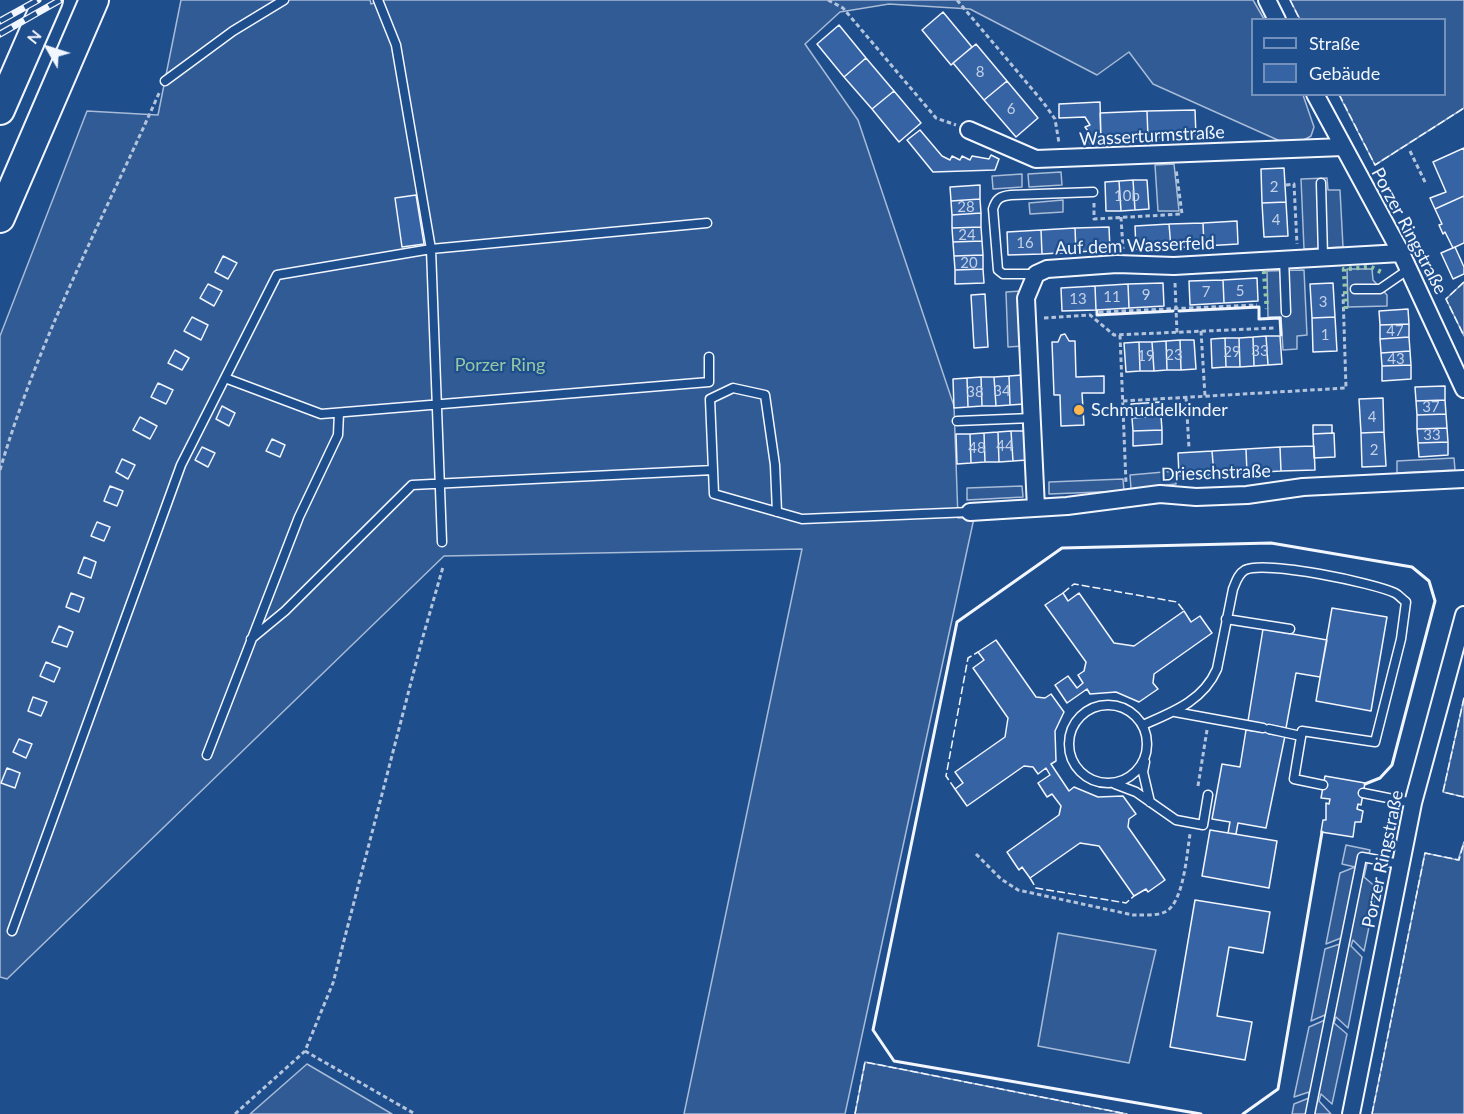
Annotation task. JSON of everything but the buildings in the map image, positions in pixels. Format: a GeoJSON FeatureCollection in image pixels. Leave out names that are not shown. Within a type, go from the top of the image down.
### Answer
{"type":"FeatureCollection","features":[{"type":"Feature","properties":{"kind":"highway"},"geometry":{"type":"LineString","coordinates":[[0,110],[48,0]]}},
{"type":"Feature","properties":{"kind":"highway"},"geometry":{"type":"LineString","coordinates":[[0,218],[94,0]]}},
{"type":"Feature","properties":{"kind":"street"},"geometry":{"type":"LineString","coordinates":[[1267,0],[1276,18]]}},
{"type":"Feature","properties":{"kind":"street","name":"Porzer Ringstraße"},"geometry":{"type":"LineString","coordinates":[[1316,96],[1401,253],[1464,389]]}},
{"type":"Feature","properties":{"kind":"street","name":"Wasserturmstraße"},"geometry":{"type":"LineString","coordinates":[[969,130],[1036,159],[1062,160],[1343,147]]}},
{"type":"Feature","properties":{"kind":"street","name":"Auf dem Wasserfeld"},"geometry":{"type":"LineString","coordinates":[[1036,508],[1026,298],[1036,274],[1047,268],[1174,266],[1401,253]]}},
{"type":"Feature","properties":{"kind":"street","name":"Drieschstraße"},"geometry":{"type":"LineString","coordinates":[[970,512],[1036,508],[1160,494],[1196,497],[1247,495],[1303,487],[1464,479]]}},
{"type":"Feature","properties":{"kind":"street","name":"Porzer Ringstraße"},"geometry":{"type":"LineString","coordinates":[[1351,1114],[1413,803],[1464,615]]}},
{"type":"Feature","properties":{"kind":"lane"},"geometry":{"type":"LineString","coordinates":[[165,81],[233,31],[284,0]]}},
{"type":"Feature","properties":{"kind":"lane"},"geometry":{"type":"LineString","coordinates":[[378,0],[396,45],[431,249],[442,542]]}},
{"type":"Feature","properties":{"kind":"lane"},"geometry":{"type":"LineString","coordinates":[[1321,183],[1323,256]]}},
{"type":"Feature","properties":{"kind":"lane"},"geometry":{"type":"LineString","coordinates":[[1036,274],[1003,274],[998,270],[993,209],[996,201],[1001,196],[1011,195],[1093,192]]}},
{"type":"Feature","properties":{"kind":"lane"},"geometry":{"type":"LineString","coordinates":[[12,932],[181,465],[277,275],[431,249],[707,223]]}},
{"type":"Feature","properties":{"kind":"lane"},"geometry":{"type":"LineString","coordinates":[[1286,312],[1291,258]]}},
{"type":"Feature","properties":{"kind":"lane"},"geometry":{"type":"LineString","coordinates":[[1355,289],[1380,289],[1409,269]]}},
{"type":"Feature","properties":{"kind":"lane"},"geometry":{"type":"LineString","coordinates":[[225,378],[321,414],[709,382],[709,357]]}},
{"type":"Feature","properties":{"kind":"lane"},"geometry":{"type":"LineString","coordinates":[[777,512],[775,465],[765,395],[733,388],[710,399],[714,494],[777,512],[802,519],[970,512]]}},
{"type":"Feature","properties":{"kind":"lane"},"geometry":{"type":"LineString","coordinates":[[207,755],[299,518],[339,435],[339,413]]}},
{"type":"Feature","properties":{"kind":"lane"},"geometry":{"type":"LineString","coordinates":[[957,421],[1032,418]]}},
{"type":"Feature","properties":{"kind":"lane"},"geometry":{"type":"LineString","coordinates":[[251,639],[285,610],[412,485],[713,470]]}},
{"type":"Feature","properties":{"kind":"lane"},"geometry":{"type":"LineString","coordinates":[[1143,725],[1175,712],[1195,699],[1212,681],[1217,669],[1226,619],[1238,577],[1245,570],[1257,567],[1361,581],[1397,594],[1406,602],[1401,639],[1375,742],[1302,731],[1294,779],[1323,785]]}},
{"type":"Feature","properties":{"kind":"lane"},"geometry":{"type":"LineString","coordinates":[[1226,619],[1290,629]]}},
{"type":"Feature","properties":{"kind":"lane"},"geometry":{"type":"LineString","coordinates":[[1150,802],[1143,772],[1147,735],[1135,715],[1124,708],[1111,705],[1098,706],[1077,720],[1068,744],[1077,769],[1087,777],[1099,783],[1112,783],[1130,789],[1165,814],[1203,825],[1208,795]]}},
{"type":"Feature","properties":{"kind":"lane"},"geometry":{"type":"LineString","coordinates":[[1175,712],[1301,736]]}},
{"type":"Feature","properties":{"kind":"lane"},"geometry":{"type":"LineString","coordinates":[[1112,783],[1133,775],[1146,755]]}},
{"type":"Feature","properties":{"kind":"lane"},"geometry":{"type":"LineString","coordinates":[[1364,793],[1413,803]]}},
{"type":"Feature","properties":{"kind":"lane"},"geometry":{"type":"LineString","coordinates":[[1310,1114],[1362,857],[1400,864]]}},
{"type":"Feature","properties":{"kind":"path"},"geometry":{"type":"LineString","coordinates":[[828,0],[843,8],[936,117],[969,130]]}},
{"type":"Feature","properties":{"kind":"path"},"geometry":{"type":"LineString","coordinates":[[957,0],[1043,102],[1054,119],[1062,160]]}},
{"type":"Feature","properties":{"kind":"path"},"geometry":{"type":"LineString","coordinates":[[0,470],[47,338],[98,221],[165,81]]}},
{"type":"Feature","properties":{"kind":"path"},"geometry":{"type":"LineString","coordinates":[[1410,151],[1426,184]]}},
{"type":"Feature","properties":{"kind":"path"},"geometry":{"type":"LineString","coordinates":[[1093,192],[1094,219],[1182,214],[1180,191],[1177,191],[1175,154]]}},
{"type":"Feature","properties":{"kind":"path"},"geometry":{"type":"LineString","coordinates":[[1286,185],[1294,184],[1295,218],[1291,258]]}},
{"type":"Feature","properties":{"kind":"path"},"geometry":{"type":"LineString","coordinates":[[1121,217],[1124,265]]}},
{"type":"Feature","properties":{"kind":"path"},"geometry":{"type":"LineString","coordinates":[[1288,218],[1295,218]]}},
{"type":"Feature","properties":{"kind":"path"},"geometry":{"type":"LineString","coordinates":[[1174,266],[1177,333]]}},
{"type":"Feature","properties":{"kind":"path"},"geometry":{"type":"LineString","coordinates":[[1343,292],[1348,393]]}},
{"type":"Feature","properties":{"kind":"path"},"geometry":{"type":"LineString","coordinates":[[1099,312],[1257,306]]}},
{"type":"Feature","properties":{"kind":"path"},"geometry":{"type":"LineString","coordinates":[[1028,318],[1090,315],[1114,335],[1274,328]]}},
{"type":"Feature","properties":{"kind":"path"},"geometry":{"type":"LineString","coordinates":[[1201,332],[1205,396]]}},
{"type":"Feature","properties":{"kind":"path"},"geometry":{"type":"LineString","coordinates":[[1120,335],[1127,499]]}},
{"type":"Feature","properties":{"kind":"path"},"geometry":{"type":"LineString","coordinates":[[1123,401],[1346,388]]}},
{"type":"Feature","properties":{"kind":"path"},"geometry":{"type":"LineString","coordinates":[[1186,398],[1189,448]]}},
{"type":"Feature","properties":{"kind":"path"},"geometry":{"type":"LineString","coordinates":[[235,1114],[305,1051],[333,983],[422,640],[444,567]]}},
{"type":"Feature","properties":{"kind":"path"},"geometry":{"type":"LineString","coordinates":[[1198,788],[1209,719]]}},
{"type":"Feature","properties":{"kind":"path"},"geometry":{"type":"LineString","coordinates":[[976,854],[1001,879],[1018,890],[1133,915],[1166,912],[1173,906],[1181,890],[1192,823]]}},
{"type":"Feature","properties":{"kind":"path"},"geometry":{"type":"LineString","coordinates":[[305,1051],[415,1114]]}},
{"type":"Feature","properties":{"kind":"shaded area"},"geometry":{"type":"Polygon","coordinates":[[[181,0],[370,0],[371,4],[382,0],[1253,0],[1263,18],[1251,18],[1251,96],[1303,96],[1314,127],[1311,136],[1302,141],[1280,141],[1153,84],[1129,52],[1097,75],[970,9],[889,4],[840,12],[805,44],[858,120],[954,406],[958,518],[974,518],[845,1114],[684,1114],[802,549],[444,556],[7,979],[0,977],[0,336],[87,111],[158,115],[181,0]]]}},
{"type":"Feature","properties":{"kind":"shaded area"},"geometry":{"type":"Polygon","coordinates":[[[1290,0],[1464,0],[1464,108],[1375,165],[1340,96],[1446,96],[1446,18],[1299,18],[1290,0]]]}},
{"type":"Feature","properties":{"kind":"shaded area"},"geometry":{"type":"Polygon","coordinates":[[[1174,164],[1179,211],[1158,211],[1155,165],[1174,164]]]}},
{"type":"Feature","properties":{"kind":"shaded area"},"geometry":{"type":"Polygon","coordinates":[[[1061,172],[1062,185],[1029,187],[1028,174],[1061,172]]]}},
{"type":"Feature","properties":{"kind":"shaded area"},"geometry":{"type":"Polygon","coordinates":[[[1022,174],[1022,187],[993,189],[992,176],[1022,174]]]}},
{"type":"Feature","properties":{"kind":"shaded area"},"geometry":{"type":"Polygon","coordinates":[[[1327,178],[1328,190],[1340,190],[1343,247],[1304,249],[1301,179],[1327,178]]]}},
{"type":"Feature","properties":{"kind":"shaded area"},"geometry":{"type":"Polygon","coordinates":[[[1063,200],[1063,212],[1030,214],[1029,203],[1063,200]]]}},
{"type":"Feature","properties":{"kind":"shaded area"},"geometry":{"type":"Polygon","coordinates":[[[1347,269],[1372,269],[1373,280],[1387,295],[1387,306],[1348,307],[1347,269]]]}},
{"type":"Feature","properties":{"kind":"shaded area"},"geometry":{"type":"Polygon","coordinates":[[[1304,270],[1307,335],[1297,336],[1297,349],[1283,350],[1281,317],[1268,317],[1267,271],[1304,270]]]}},
{"type":"Feature","properties":{"kind":"shaded area"},"geometry":{"type":"Polygon","coordinates":[[[1464,282],[1464,336],[1446,299],[1464,282]]]}},
{"type":"Feature","properties":{"kind":"shaded area"},"geometry":{"type":"Polygon","coordinates":[[[1021,291],[1023,346],[1008,347],[1006,292],[1021,291]]]}},
{"type":"Feature","properties":{"kind":"shaded area"},"geometry":{"type":"Polygon","coordinates":[[[1454,458],[1455,470],[1397,473],[1397,461],[1454,458]]]}},
{"type":"Feature","properties":{"kind":"shaded area"},"geometry":{"type":"Polygon","coordinates":[[[1175,471],[1176,484],[1131,489],[1130,475],[1175,471]]]}},
{"type":"Feature","properties":{"kind":"shaded area"},"geometry":{"type":"Polygon","coordinates":[[[1123,479],[1124,491],[1049,494],[1049,482],[1123,479]]]}},
{"type":"Feature","properties":{"kind":"shaded area"},"geometry":{"type":"Polygon","coordinates":[[[1022,486],[1023,497],[967,500],[967,488],[1022,486]]]}},
{"type":"Feature","properties":{"kind":"shaded area"},"geometry":{"type":"Polygon","coordinates":[[[1464,698],[1464,797],[1443,792],[1464,698]]]}},
{"type":"Feature","properties":{"kind":"shaded area"},"geometry":{"type":"Polygon","coordinates":[[[1464,842],[1464,1114],[1372,1114],[1425,853],[1458,860],[1464,842]]]}},
{"type":"Feature","properties":{"kind":"shaded area"},"geometry":{"type":"Polygon","coordinates":[[[1346,845],[1370,850],[1364,877],[1377,888],[1364,951],[1353,940],[1351,946],[1362,957],[1348,1028],[1336,1017],[1334,1023],[1347,1034],[1332,1104],[1321,1094],[1319,1101],[1331,1114],[1292,1114],[1294,1104],[1309,1098],[1309,1092],[1294,1097],[1309,1027],[1325,1020],[1325,1015],[1311,1021],[1325,949],[1340,944],[1341,938],[1326,944],[1340,873],[1355,867],[1342,864],[1346,845]]]}},
{"type":"Feature","properties":{"kind":"shaded area"},"geometry":{"type":"Polygon","coordinates":[[[1058,933],[1156,950],[1129,1063],[1038,1046],[1058,933]]]}},
{"type":"Feature","properties":{"kind":"shaded area"},"geometry":{"type":"Polygon","coordinates":[[[865,1062],[1127,1114],[855,1114],[865,1062]]]}},
{"type":"Feature","properties":{"kind":"shaded area"},"geometry":{"type":"Polygon","coordinates":[[[307,1064],[392,1114],[250,1114],[307,1064]]]}},
{"type":"Feature","properties":{"kind":"railway"},"geometry":{"type":"LineString","coordinates":[[0,21],[38,0]]}},
{"type":"Feature","properties":{"kind":"railway"},"geometry":{"type":"LineString","coordinates":[[0,34],[60,0]]}},
{"type":"Feature","properties":{"kind":"hedge"},"geometry":{"type":"LineString","coordinates":[[1346,309],[1344,269],[1371,267],[1383,273]]}},
{"type":"Feature","properties":{"kind":"hedge"},"geometry":{"type":"LineString","coordinates":[[1264,271],[1267,309]]}},
{"type":"Feature","properties":{"kind":"fence"},"geometry":{"type":"LineString","coordinates":[[1290,0],[1299,18]]}},
{"type":"Feature","properties":{"kind":"fence"},"geometry":{"type":"LineString","coordinates":[[1340,96],[1375,165],[1464,108]]}},
{"type":"Feature","properties":{"kind":"fence"},"geometry":{"type":"LineString","coordinates":[[1464,282],[1446,299],[1464,336]]}},
{"type":"Feature","properties":{"kind":"fence"},"geometry":{"type":"LineString","coordinates":[[1063,593],[1074,584],[1177,602],[1184,611]]}},
{"type":"Feature","properties":{"kind":"fence"},"geometry":{"type":"LineString","coordinates":[[955,789],[946,776],[968,658],[978,652]]}},
{"type":"Feature","properties":{"kind":"fence"},"geometry":{"type":"LineString","coordinates":[[1464,698],[1443,792],[1464,797]]}},
{"type":"Feature","properties":{"kind":"fence"},"geometry":{"type":"LineString","coordinates":[[1372,1114],[1425,853],[1459,860],[1464,842]]}},
{"type":"Feature","properties":{"kind":"fence"},"geometry":{"type":"LineString","coordinates":[[1030,878],[1036,888],[1126,903],[1134,896]]}},
{"type":"Feature","properties":{"kind":"fence"},"geometry":{"type":"LineString","coordinates":[[855,1114],[865,1062],[1127,1114]]}},
{"type":"Feature","properties":{"kind":"wall"},"geometry":{"type":"LineString","coordinates":[[1179,311],[1259,307],[1259,319],[1280,318],[1281,335]]}},
{"type":"Feature","properties":{"kind":"wall"},"geometry":{"type":"LineString","coordinates":[[1097,311],[1097,315],[1173,311]]}},
{"type":"Feature","properties":{"kind":"wall"},"geometry":{"type":"LineString","coordinates":[[1201,1114],[894,1061],[873,1030],[957,622],[1062,548],[1271,543],[1412,567],[1429,581],[1435,601],[1392,765],[1380,778],[1365,784]]}},
{"type":"Feature","properties":{"kind":"wall"},"geometry":{"type":"LineString","coordinates":[[1243,1114],[1278,1089],[1322,832]]}},
{"type":"Feature","properties":{"kind":"place","name":"Schmuddelkinder"},"geometry":{"type":"Point","coordinates":[1079,410]}},
{"type":"Feature","properties":{"kind":"park label","name":"Porzer Ring"},"geometry":{"type":"Point","coordinates":[500,365]}}]}
